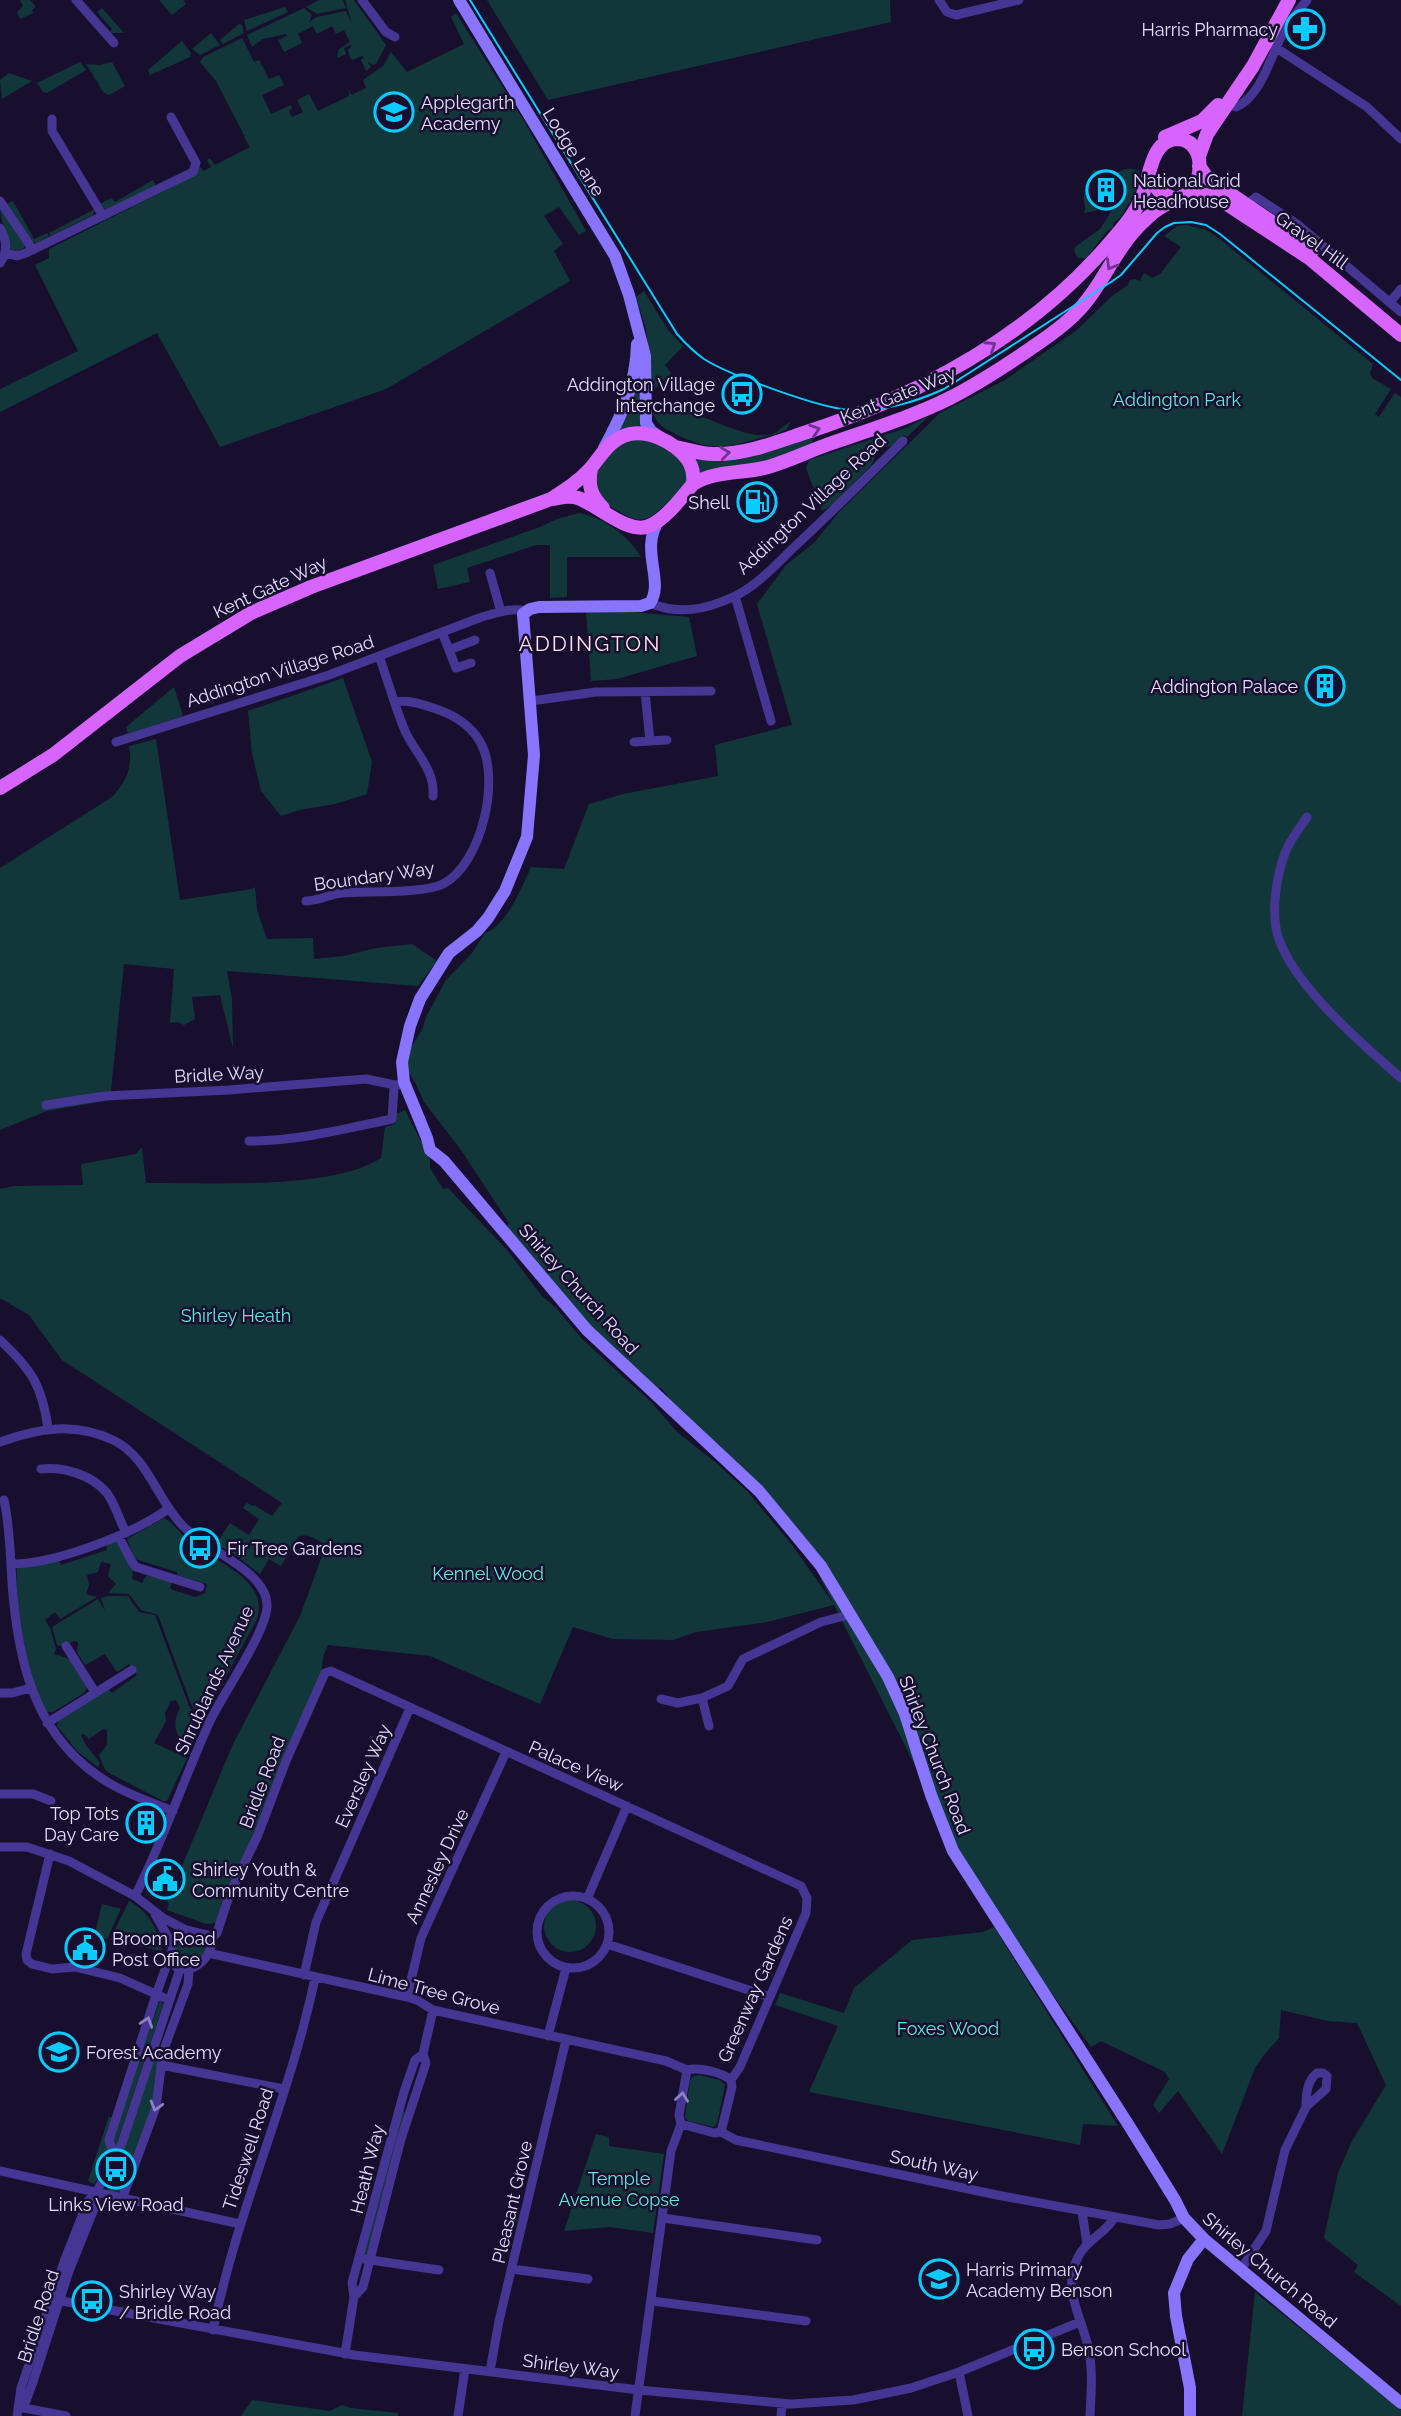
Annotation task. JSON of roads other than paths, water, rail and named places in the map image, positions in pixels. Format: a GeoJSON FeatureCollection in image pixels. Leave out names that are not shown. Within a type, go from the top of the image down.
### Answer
{"type":"FeatureCollection","features":[{"type":"Feature","properties":{"kind":"main road"},"geometry":{"type":"LineString","coordinates":[[1272,39],[1278,0]]}},
{"type":"Feature","properties":{"kind":"main road"},"geometry":{"type":"LineString","coordinates":[[1231,99],[1225,97],[1202,121],[1166,137],[1152,161],[1149,177],[1159,191],[1174,199],[1191,192],[1196,184],[1207,134],[1231,99],[1272,39],[1289,0]]}},
{"type":"Feature","properties":{"kind":"main road"},"geometry":{"type":"LineString","coordinates":[[1158,151],[1168,142],[1180,139],[1193,145],[1199,161]]}},
{"type":"Feature","properties":{"kind":"main road","name":"Gravel Hill"},"geometry":{"type":"LineString","coordinates":[[1199,161],[1208,178],[1250,202],[1315,251],[1401,323]]}},
{"type":"Feature","properties":{"kind":"main road","name":"Kent Gate Way"},"geometry":{"type":"LineString","coordinates":[[669,444],[710,455],[754,448],[842,420],[937,378],[988,348],[1033,316],[1081,276],[1121,230],[1140,203],[1149,177]]}},
{"type":"Feature","properties":{"kind":"main road","name":"Gravel Hill"},"geometry":{"type":"LineString","coordinates":[[1191,192],[1216,197],[1309,258],[1401,335]]}},
{"type":"Feature","properties":{"kind":"main road","name":"Kent Gate Way"},"geometry":{"type":"LineString","coordinates":[[693,484],[706,476],[742,473],[770,466],[906,416],[948,399],[999,370],[1066,322],[1090,297],[1134,231],[1159,208],[1174,199]]}},
{"type":"Feature","properties":{"kind":"main road"},"geometry":{"type":"LineString","coordinates":[[842,420],[856,423],[888,416],[906,416]]}},
{"type":"Feature","properties":{"kind":"main road"},"geometry":{"type":"LineString","coordinates":[[645,433],[669,444],[693,467],[693,484],[659,520],[648,527],[628,526],[608,513],[570,496],[551,499],[573,485],[612,442],[630,434],[645,433]]}},
{"type":"Feature","properties":{"kind":"main road"},"geometry":{"type":"LineString","coordinates":[[595,463],[590,490],[593,498],[608,513]]}},
{"type":"Feature","properties":{"kind":"main road","name":"Kent Gate Way"},"geometry":{"type":"LineString","coordinates":[[0,788],[54,755],[180,656],[251,613],[311,587],[551,499]]}},
{"type":"Feature","properties":{"kind":"street"},"geometry":{"type":"LineString","coordinates":[[76,0],[114,43]]}},
{"type":"Feature","properties":{"kind":"street"},"geometry":{"type":"LineString","coordinates":[[362,0],[386,32],[395,37]]}},
{"type":"Feature","properties":{"kind":"street","name":"Lodge Lane"},"geometry":{"type":"LineString","coordinates":[[459,0],[605,236],[621,271],[647,368],[646,414]]}},
{"type":"Feature","properties":{"kind":"street"},"geometry":{"type":"LineString","coordinates":[[939,0],[947,12],[956,15],[1019,0]]}},
{"type":"Feature","properties":{"kind":"street"},"geometry":{"type":"LineString","coordinates":[[1307,0],[1272,39],[1400,134]]}},
{"type":"Feature","properties":{"kind":"street"},"geometry":{"type":"LineString","coordinates":[[5,253],[17,256],[33,250],[195,170],[195,161],[171,117]]}},
{"type":"Feature","properties":{"kind":"street"},"geometry":{"type":"LineString","coordinates":[[52,119],[52,131],[103,216]]}},
{"type":"Feature","properties":{"kind":"street","name":"Gravel Hill"},"geometry":{"type":"LineString","coordinates":[[1250,202],[1256,197],[1260,198],[1281,212],[1401,312]]}},
{"type":"Feature","properties":{"kind":"street"},"geometry":{"type":"LineString","coordinates":[[0,201],[33,250]]}},
{"type":"Feature","properties":{"kind":"street"},"geometry":{"type":"LineString","coordinates":[[0,229],[6,240],[5,253],[0,263]]}},
{"type":"Feature","properties":{"kind":"street"},"geometry":{"type":"LineString","coordinates":[[1390,302],[1401,289]]}},
{"type":"Feature","properties":{"kind":"street","name":"Lodge Lane"},"geometry":{"type":"LineString","coordinates":[[595,463],[629,399],[635,375],[638,332]]}},
{"type":"Feature","properties":{"kind":"street"},"geometry":{"type":"LineString","coordinates":[[646,414],[650,431],[669,444]]}},
{"type":"Feature","properties":{"kind":"street"},"geometry":{"type":"LineString","coordinates":[[646,414],[659,430],[696,452]]}},
{"type":"Feature","properties":{"kind":"street","name":"Addington Village Road"},"geometry":{"type":"LineString","coordinates":[[122,738],[248,702],[501,612],[525,611],[539,607],[641,606],[650,603],[660,608],[690,611],[712,606],[752,585],[781,560],[882,455],[903,441]]}},
{"type":"Feature","properties":{"kind":"street"},"geometry":{"type":"LineString","coordinates":[[650,603],[655,592],[650,552],[652,530],[659,520]]}},
{"type":"Feature","properties":{"kind":"street"},"geometry":{"type":"LineString","coordinates":[[628,526],[650,552]]}},
{"type":"Feature","properties":{"kind":"street"},"geometry":{"type":"LineString","coordinates":[[490,573],[501,612]]}},
{"type":"Feature","properties":{"kind":"street"},"geometry":{"type":"LineString","coordinates":[[735,596],[771,721]]}},
{"type":"Feature","properties":{"kind":"street"},"geometry":{"type":"LineString","coordinates":[[249,1141],[319,1135],[392,1119],[410,1026],[420,999],[449,953],[477,931],[488,918],[505,891],[523,849],[529,826],[533,776],[531,701],[523,618],[525,611]]}},
{"type":"Feature","properties":{"kind":"street"},"geometry":{"type":"LineString","coordinates":[[442,632],[456,668],[471,663]]}},
{"type":"Feature","properties":{"kind":"street"},"geometry":{"type":"LineString","coordinates":[[449,650],[475,640]]}},
{"type":"Feature","properties":{"kind":"street"},"geometry":{"type":"LineString","coordinates":[[379,656],[405,731],[427,767],[434,786],[433,796]]}},
{"type":"Feature","properties":{"kind":"street"},"geometry":{"type":"LineString","coordinates":[[531,701],[582,693],[711,691]]}},
{"type":"Feature","properties":{"kind":"street"},"geometry":{"type":"LineString","coordinates":[[645,692],[650,741]]}},
{"type":"Feature","properties":{"kind":"street","name":"Boundary Way"},"geometry":{"type":"LineString","coordinates":[[306,901],[323,900],[339,893],[405,890],[443,884],[459,869],[477,840],[489,794],[487,760],[479,739],[465,723],[448,713],[409,701],[395,702]]}},
{"type":"Feature","properties":{"kind":"street"},"geometry":{"type":"LineString","coordinates":[[634,742],[667,740]]}},
{"type":"Feature","properties":{"kind":"street"},"geometry":{"type":"LineString","coordinates":[[1307,817],[1285,852],[1274,903],[1276,929],[1286,957],[1313,993],[1359,1042],[1401,1078]]}},
{"type":"Feature","properties":{"kind":"street","name":"Bridle Way"},"geometry":{"type":"LineString","coordinates":[[46,1105],[105,1096],[366,1079],[399,1084]]}},
{"type":"Feature","properties":{"kind":"street","name":"Shirley Church Road"},"geometry":{"type":"LineString","coordinates":[[399,1084],[409,1096],[427,1138],[439,1146],[444,1161],[587,1330],[759,1491],[821,1566],[888,1677],[905,1714],[934,1805],[953,1851],[1128,2124],[1184,2218],[1204,2239],[1401,2403]]}},
{"type":"Feature","properties":{"kind":"street"},"geometry":{"type":"LineString","coordinates":[[393,1105],[409,1096]]}},
{"type":"Feature","properties":{"kind":"street"},"geometry":{"type":"LineString","coordinates":[[0,1340],[22,1361],[35,1379],[44,1401],[48,1428]]}},
{"type":"Feature","properties":{"kind":"street","name":"Shrublands Avenue"},"geometry":{"type":"LineString","coordinates":[[0,1442],[48,1428],[86,1431],[125,1447],[141,1463],[168,1509],[190,1533],[252,1577],[263,1591],[267,1607],[262,1625],[211,1719],[135,1896]]}},
{"type":"Feature","properties":{"kind":"street"},"geometry":{"type":"LineString","coordinates":[[41,1468],[62,1468],[100,1487],[109,1497],[136,1567],[200,1587]]}},
{"type":"Feature","properties":{"kind":"street"},"geometry":{"type":"LineString","coordinates":[[4,1500],[10,1531],[19,1643],[31,1688],[47,1723],[67,1748],[99,1776],[124,1791],[173,1811]]}},
{"type":"Feature","properties":{"kind":"street"},"geometry":{"type":"LineString","coordinates":[[12,1564],[39,1562],[122,1535],[168,1509]]}},
{"type":"Feature","properties":{"kind":"street"},"geometry":{"type":"LineString","coordinates":[[661,1699],[678,1703],[702,1698],[728,1686],[743,1659],[821,1622],[852,1614]]}},
{"type":"Feature","properties":{"kind":"street"},"geometry":{"type":"LineString","coordinates":[[66,1646],[95,1692]]}},
{"type":"Feature","properties":{"kind":"street"},"geometry":{"type":"LineString","coordinates":[[47,1723],[132,1670]]}},
{"type":"Feature","properties":{"kind":"street","name":"Palace View"},"geometry":{"type":"LineString","coordinates":[[325,1673],[331,1671],[792,1881],[801,1886],[807,1898]]}},
{"type":"Feature","properties":{"kind":"street","name":"Bridle Road"},"geometry":{"type":"LineString","coordinates":[[18,2412],[28,2397],[41,2345],[86,2205],[96,2193],[117,2155],[169,2000],[184,1970],[196,1967],[212,1946],[211,1939],[217,1933],[226,1902],[258,1835],[286,1760],[325,1673]]}},
{"type":"Feature","properties":{"kind":"street"},"geometry":{"type":"LineString","coordinates":[[0,1693],[31,1688]]}},
{"type":"Feature","properties":{"kind":"street"},"geometry":{"type":"LineString","coordinates":[[702,1698],[709,1726]]}},
{"type":"Feature","properties":{"kind":"street","name":"Eversley Way"},"geometry":{"type":"LineString","coordinates":[[304,1975],[316,1922],[410,1708]]}},
{"type":"Feature","properties":{"kind":"street","name":"Annesley Drive"},"geometry":{"type":"LineString","coordinates":[[407,1997],[421,1938],[506,1752]]}},
{"type":"Feature","properties":{"kind":"street"},"geometry":{"type":"LineString","coordinates":[[0,1794],[33,1794],[51,1801]]}},
{"type":"Feature","properties":{"kind":"street"},"geometry":{"type":"LineString","coordinates":[[587,1899],[627,1806]]}},
{"type":"Feature","properties":{"kind":"street"},"geometry":{"type":"LineString","coordinates":[[0,1847],[27,1847],[80,1866],[135,1896],[155,1913],[186,1930],[203,1933],[211,1939]]}},
{"type":"Feature","properties":{"kind":"street"},"geometry":{"type":"LineString","coordinates":[[50,1854],[27,1959],[32,1964],[52,1969],[75,1968],[120,1978],[169,2000]]}},
{"type":"Feature","properties":{"kind":"street"},"geometry":{"type":"LineString","coordinates":[[572,1896],[587,1899],[596,1905],[608,1923],[607,1944],[599,1956],[588,1965],[566,1968],[553,1962],[542,1951],[537,1937],[538,1922],[545,1909],[558,1899],[572,1896]]}},
{"type":"Feature","properties":{"kind":"street","name":"Greenway Gardens"},"geometry":{"type":"LineString","coordinates":[[721,2132],[732,2087],[731,2080],[740,2067],[806,1913],[807,1898]]}},
{"type":"Feature","properties":{"kind":"street"},"geometry":{"type":"LineString","coordinates":[[155,1913],[173,1946]]}},
{"type":"Feature","properties":{"kind":"street"},"geometry":{"type":"LineString","coordinates":[[117,2155],[109,2140],[156,1995],[171,1959],[173,1946],[179,1934],[186,1930]]}},
{"type":"Feature","properties":{"kind":"street"},"geometry":{"type":"LineString","coordinates":[[607,1944],[770,1997]]}},
{"type":"Feature","properties":{"kind":"street","name":"Lime Tree Grove"},"geometry":{"type":"LineString","coordinates":[[208,1953],[407,1997],[433,2010],[666,2061],[687,2070],[693,2068],[723,2075],[731,2080]]}},
{"type":"Feature","properties":{"kind":"street"},"geometry":{"type":"LineString","coordinates":[[122,2199],[156,2107],[168,2032],[188,1984],[184,1970],[171,1959]]}},
{"type":"Feature","properties":{"kind":"street"},"geometry":{"type":"LineString","coordinates":[[548,2036],[566,1968]]}},
{"type":"Feature","properties":{"kind":"street","name":"Tideswell Road"},"geometry":{"type":"LineString","coordinates":[[213,2330],[221,2289],[303,2032],[315,1978]]}},
{"type":"Feature","properties":{"kind":"street","name":"Heath Way"},"geometry":{"type":"LineString","coordinates":[[354,2297],[363,2287],[410,2109],[426,2063],[423,2054],[433,2010]]}},
{"type":"Feature","properties":{"kind":"street","name":"Pleasant Grove"},"geometry":{"type":"LineString","coordinates":[[490,2371],[497,2328],[566,2040]]}},
{"type":"Feature","properties":{"kind":"street","name":"Heath Way"},"geometry":{"type":"LineString","coordinates":[[345,2354],[354,2297],[352,2283],[400,2106],[415,2060],[423,2054]]}},
{"type":"Feature","properties":{"kind":"street"},"geometry":{"type":"LineString","coordinates":[[161,2065],[284,2089]]}},
{"type":"Feature","properties":{"kind":"street"},"geometry":{"type":"LineString","coordinates":[[635,2416],[672,2144],[681,2124],[679,2115],[687,2070]]}},
{"type":"Feature","properties":{"kind":"street"},"geometry":{"type":"LineString","coordinates":[[400,2106],[410,2109]]}},
{"type":"Feature","properties":{"kind":"street"},"geometry":{"type":"LineString","coordinates":[[1241,2269],[1266,2231],[1285,2150],[1306,2107]]}},
{"type":"Feature","properties":{"kind":"street","name":"South Way"},"geometry":{"type":"LineString","coordinates":[[681,2124],[714,2133],[721,2132],[736,2140],[1082,2212],[1159,2225],[1184,2218]]}},
{"type":"Feature","properties":{"kind":"street"},"geometry":{"type":"LineString","coordinates":[[0,2171],[240,2224]]}},
{"type":"Feature","properties":{"kind":"street"},"geometry":{"type":"LineString","coordinates":[[1082,2212],[1087,2244]]}},
{"type":"Feature","properties":{"kind":"street"},"geometry":{"type":"LineString","coordinates":[[1090,2416],[1091,2365],[1072,2296],[1071,2282],[1076,2261],[1087,2244],[1107,2227],[1114,2217]]}},
{"type":"Feature","properties":{"kind":"street"},"geometry":{"type":"LineString","coordinates":[[663,2218],[817,2241]]}},
{"type":"Feature","properties":{"kind":"street"},"geometry":{"type":"LineString","coordinates":[[1190,2416],[1190,2388],[1176,2316],[1174,2290],[1192,2252],[1204,2239]]}},
{"type":"Feature","properties":{"kind":"street"},"geometry":{"type":"LineString","coordinates":[[359,2257],[439,2270]]}},
{"type":"Feature","properties":{"kind":"street"},"geometry":{"type":"LineString","coordinates":[[512,2269],[588,2279]]}},
{"type":"Feature","properties":{"kind":"street","name":"Shirley Way"},"geometry":{"type":"LineString","coordinates":[[55,2300],[345,2354],[639,2390],[782,2404],[821,2403],[882,2396],[959,2372],[1080,2322]]}},
{"type":"Feature","properties":{"kind":"street"},"geometry":{"type":"LineString","coordinates":[[652,2301],[806,2320]]}},
{"type":"Feature","properties":{"kind":"street"},"geometry":{"type":"LineString","coordinates":[[458,2416],[465,2369]]}},
{"type":"Feature","properties":{"kind":"street"},"geometry":{"type":"LineString","coordinates":[[959,2372],[968,2416]]}},
{"type":"Feature","properties":{"kind":"street"},"geometry":{"type":"LineString","coordinates":[[781,2416],[782,2404]]}},
{"type":"Feature","properties":{"kind":"street"},"geometry":{"type":"LineString","coordinates":[[18,2412],[66,2416]]}},
{"type":"Feature","properties":{"kind":"tram line"},"geometry":{"type":"LineString","coordinates":[[470,0],[677,334],[704,359],[733,374],[798,398],[837,408],[876,409],[910,402],[944,389],[1111,282],[1121,275],[1165,227],[1174,223],[1191,222],[1206,225],[1220,234],[1401,380]]}},
{"type":"Feature","properties":{"kind":"place","name":"Harris Pharmacy"},"geometry":{"type":"Point","coordinates":[1305,29]}},
{"type":"Feature","properties":{"kind":"place","name":"Applegarth Academy"},"geometry":{"type":"Point","coordinates":[394,112]}},
{"type":"Feature","properties":{"kind":"place","name":"National Grid Headhouse"},"geometry":{"type":"Point","coordinates":[1106,190]}},
{"type":"Feature","properties":{"kind":"place","name":"Addington Village Interchange"},"geometry":{"type":"Point","coordinates":[742,394]}},
{"type":"Feature","properties":{"kind":"place","name":"Shell"},"geometry":{"type":"Point","coordinates":[757,502]}},
{"type":"Feature","properties":{"kind":"place","name":"Addington Palace"},"geometry":{"type":"Point","coordinates":[1325,686]}},
{"type":"Feature","properties":{"kind":"place","name":"Fir Tree Gardens"},"geometry":{"type":"Point","coordinates":[200,1548]}},
{"type":"Feature","properties":{"kind":"place","name":"Top Tots Day Care"},"geometry":{"type":"Point","coordinates":[146,1823]}},
{"type":"Feature","properties":{"kind":"place","name":"Shirley Youth & Community Centre"},"geometry":{"type":"Point","coordinates":[165,1879]}},
{"type":"Feature","properties":{"kind":"place","name":"Broom Road Post Office"},"geometry":{"type":"Point","coordinates":[85,1948]}},
{"type":"Feature","properties":{"kind":"place","name":"Forest Academy"},"geometry":{"type":"Point","coordinates":[59,2052]}},
{"type":"Feature","properties":{"kind":"place","name":"Links View Road"},"geometry":{"type":"Point","coordinates":[116,2169]}},
{"type":"Feature","properties":{"kind":"place","name":"Harris Primary Academy Benson"},"geometry":{"type":"Point","coordinates":[939,2279]}},
{"type":"Feature","properties":{"kind":"place","name":"Shirley Way / Bridle Road"},"geometry":{"type":"Point","coordinates":[92,2301]}},
{"type":"Feature","properties":{"kind":"place","name":"Benson School"},"geometry":{"type":"Point","coordinates":[1034,2349]}},
{"type":"Feature","properties":{"kind":"district","name":"ADDINGTON"},"geometry":{"type":"Point","coordinates":[590,643]}},
{"type":"Feature","properties":{"kind":"park label","name":"Addington Park"},"geometry":{"type":"Point","coordinates":[1177,399]}},
{"type":"Feature","properties":{"kind":"park label","name":"Shirley Heath"},"geometry":{"type":"Point","coordinates":[236,1315]}},
{"type":"Feature","properties":{"kind":"park label","name":"Kennel Wood"},"geometry":{"type":"Point","coordinates":[488,1573]}},
{"type":"Feature","properties":{"kind":"park label","name":"Foxes Wood"},"geometry":{"type":"Point","coordinates":[948,2028]}},
{"type":"Feature","properties":{"kind":"park label","name":"Temple Avenue Copse"},"geometry":{"type":"Point","coordinates":[619,2188]}}]}
